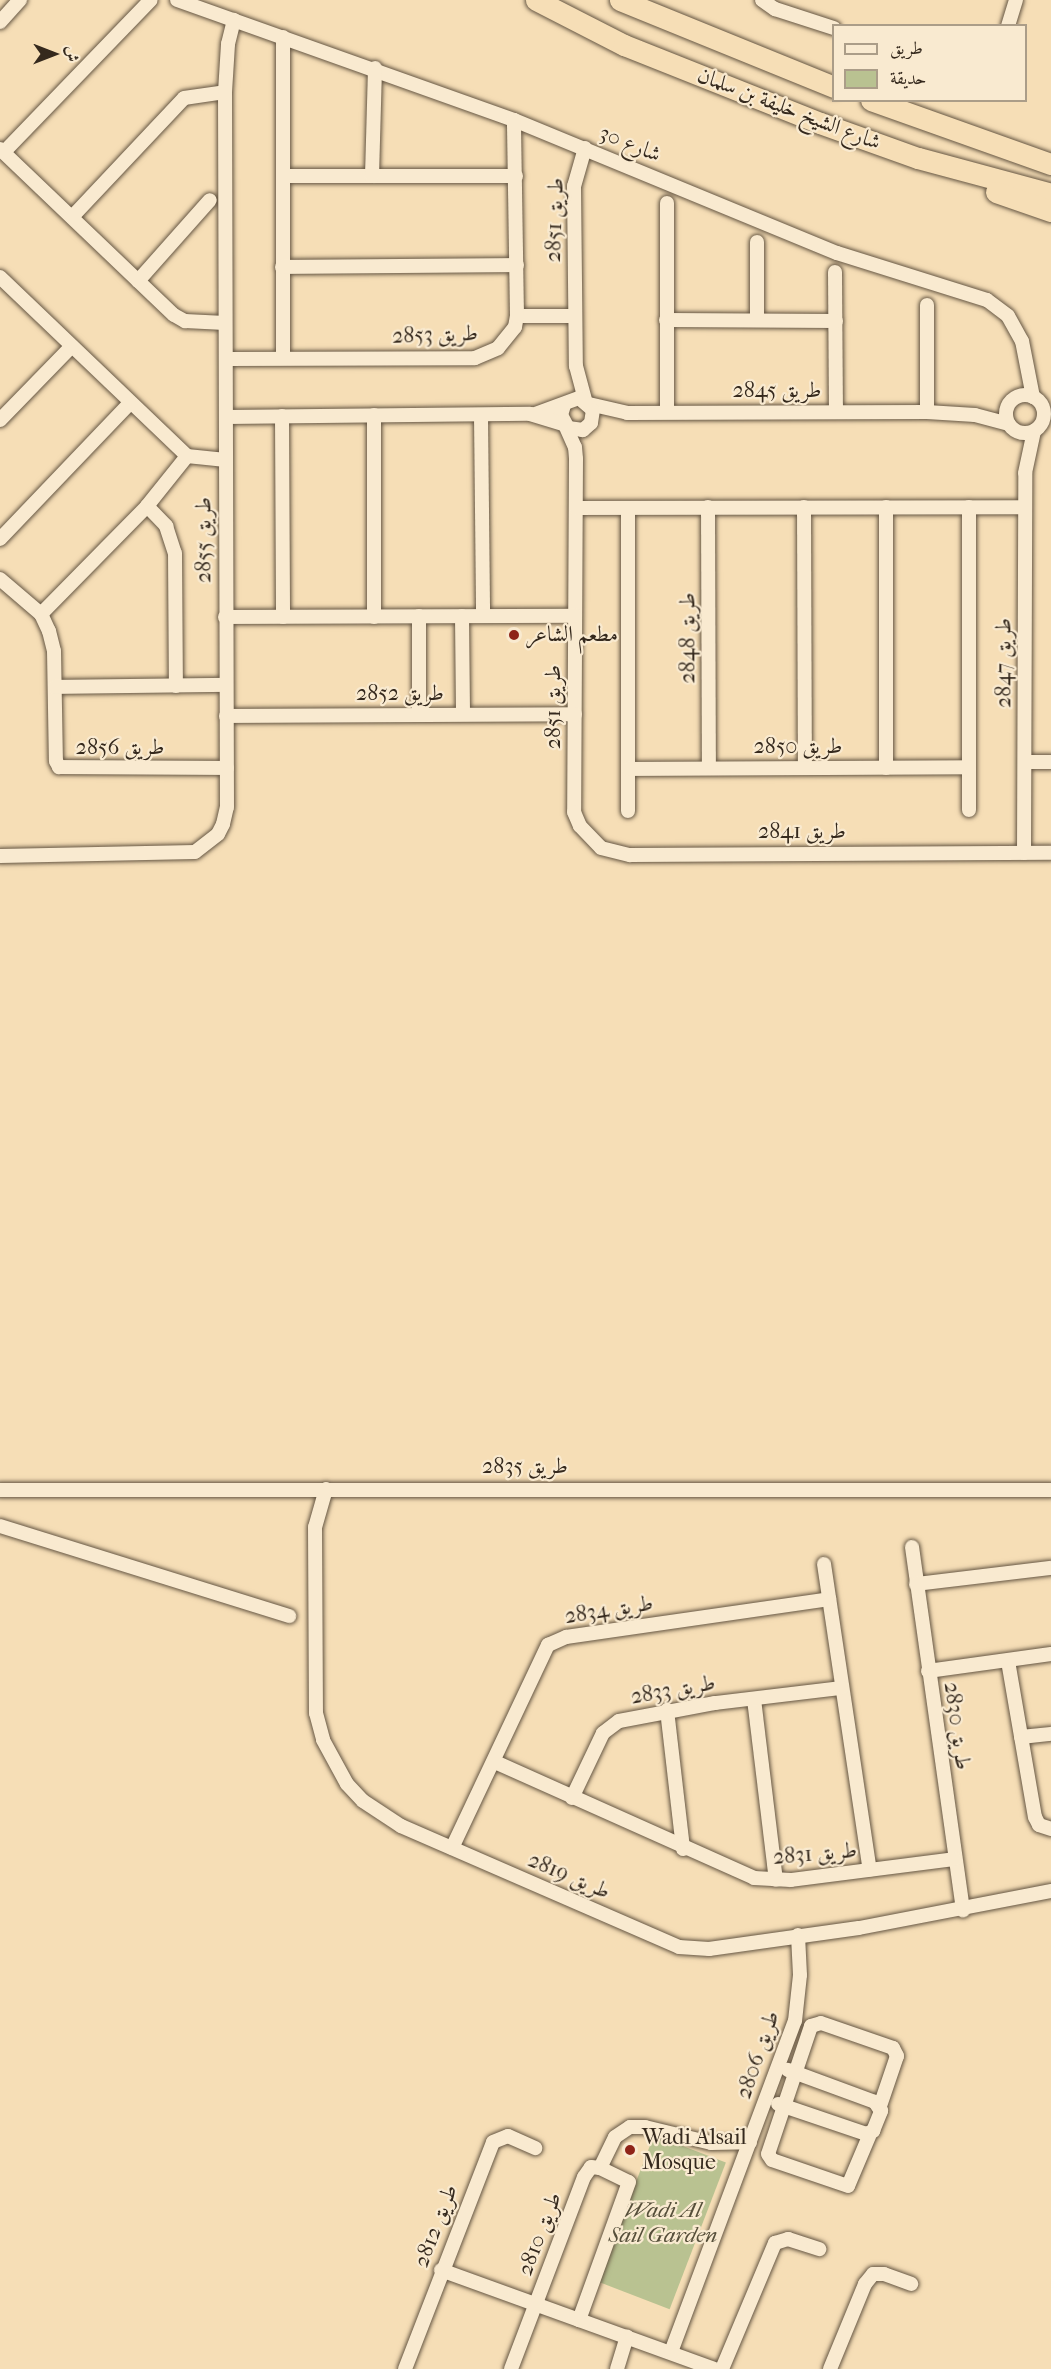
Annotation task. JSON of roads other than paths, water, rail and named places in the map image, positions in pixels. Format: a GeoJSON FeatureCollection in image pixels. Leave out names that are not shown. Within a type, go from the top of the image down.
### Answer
{"type":"FeatureCollection","features":[{"type":"Feature","properties":{"kind":"highway","name":"شارع الشيخ خليفة بن سلمان"},"geometry":{"type":"LineString","coordinates":[[536,0],[624,45],[918,159],[1051,194]]}},
{"type":"Feature","properties":{"kind":"highway","name":"شارع الشيخ خليفة بن سلمان"},"geometry":{"type":"LineString","coordinates":[[620,0],[832,86]]}},
{"type":"Feature","properties":{"kind":"highway","name":"شارع الشيخ خليفة بن سلمان"},"geometry":{"type":"LineString","coordinates":[[877,102],[1051,164]]}},
{"type":"Feature","properties":{"kind":"highway"},"geometry":{"type":"LineString","coordinates":[[991,141],[1051,153]]}},
{"type":"Feature","properties":{"kind":"highway"},"geometry":{"type":"LineString","coordinates":[[918,159],[995,192],[1051,210]]}},
{"type":"Feature","properties":{"kind":"street"},"geometry":{"type":"LineString","coordinates":[[0,21],[20,0]]}},
{"type":"Feature","properties":{"kind":"street"},"geometry":{"type":"LineString","coordinates":[[151,0],[2,151],[164,308],[185,321],[225,322]]}},
{"type":"Feature","properties":{"kind":"street","name":"شارع 30"},"geometry":{"type":"LineString","coordinates":[[177,0],[375,68],[514,120],[806,241],[987,300],[1015,327],[1022,340],[1025,369],[1042,403],[1042,424]]}},
{"type":"Feature","properties":{"kind":"street"},"geometry":{"type":"LineString","coordinates":[[762,0],[775,9],[832,27]]}},
{"type":"Feature","properties":{"kind":"street"},"geometry":{"type":"LineString","coordinates":[[1009,24],[1016,0]]}},
{"type":"Feature","properties":{"kind":"street","name":"طريق 2855"},"geometry":{"type":"LineString","coordinates":[[0,856],[195,852],[218,834],[223,824],[227,768],[225,92],[228,44],[234,20]]}},
{"type":"Feature","properties":{"kind":"street"},"geometry":{"type":"LineString","coordinates":[[283,37],[283,358]]}},
{"type":"Feature","properties":{"kind":"street"},"geometry":{"type":"LineString","coordinates":[[372,176],[375,68]]}},
{"type":"Feature","properties":{"kind":"street"},"geometry":{"type":"LineString","coordinates":[[72,217],[184,98],[225,92]]}},
{"type":"Feature","properties":{"kind":"street","name":"طريق 2853"},"geometry":{"type":"LineString","coordinates":[[226,359],[487,356],[506,339],[517,316],[514,120]]}},
{"type":"Feature","properties":{"kind":"street","name":"طريق 2851"},"geometry":{"type":"LineString","coordinates":[[585,148],[574,186],[575,316],[576,366],[587,402]]}},
{"type":"Feature","properties":{"kind":"street"},"geometry":{"type":"LineString","coordinates":[[283,176],[516,176]]}},
{"type":"Feature","properties":{"kind":"street"},"geometry":{"type":"LineString","coordinates":[[138,281],[210,200]]}},
{"type":"Feature","properties":{"kind":"street"},"geometry":{"type":"LineString","coordinates":[[667,202],[667,412]]}},
{"type":"Feature","properties":{"kind":"street"},"geometry":{"type":"LineString","coordinates":[[757,242],[757,320]]}},
{"type":"Feature","properties":{"kind":"street"},"geometry":{"type":"LineString","coordinates":[[282,267],[517,265]]}},
{"type":"Feature","properties":{"kind":"street"},"geometry":{"type":"LineString","coordinates":[[835,272],[836,412]]}},
{"type":"Feature","properties":{"kind":"street"},"geometry":{"type":"LineString","coordinates":[[2,283],[187,456],[225,460]]}},
{"type":"Feature","properties":{"kind":"street"},"geometry":{"type":"LineString","coordinates":[[927,305],[927,412]]}},
{"type":"Feature","properties":{"kind":"street"},"geometry":{"type":"LineString","coordinates":[[517,316],[575,316]]}},
{"type":"Feature","properties":{"kind":"street"},"geometry":{"type":"LineString","coordinates":[[666,320],[836,321]]}},
{"type":"Feature","properties":{"kind":"street"},"geometry":{"type":"LineString","coordinates":[[0,420],[72,346]]}},
{"type":"Feature","properties":{"kind":"street","name":"طريق 2851"},"geometry":{"type":"LineString","coordinates":[[566,403],[576,366]]}},
{"type":"Feature","properties":{"kind":"street","name":"شارع 30"},"geometry":{"type":"LineString","coordinates":[[1012,427],[1013,400],[1025,369]]}},
{"type":"Feature","properties":{"kind":"street"},"geometry":{"type":"LineString","coordinates":[[1013,400],[1042,403]]}},
{"type":"Feature","properties":{"kind":"street","name":"طريق 2845"},"geometry":{"type":"LineString","coordinates":[[975,415],[1013,400]]}},
{"type":"Feature","properties":{"kind":"street"},"geometry":{"type":"LineString","coordinates":[[226,417],[530,414],[566,403],[587,402],[589,425],[573,430],[530,414]]}},
{"type":"Feature","properties":{"kind":"street","name":"طريق 2845"},"geometry":{"type":"LineString","coordinates":[[587,402],[627,412],[927,412],[975,415],[1012,427],[1042,424]]}},
{"type":"Feature","properties":{"kind":"street"},"geometry":{"type":"LineString","coordinates":[[564,425],[561,416],[566,403]]}},
{"type":"Feature","properties":{"kind":"street"},"geometry":{"type":"LineString","coordinates":[[0,539],[129,404]]}},
{"type":"Feature","properties":{"kind":"street","name":"طريق 2845"},"geometry":{"type":"LineString","coordinates":[[589,425],[627,412]]}},
{"type":"Feature","properties":{"kind":"street"},"geometry":{"type":"LineString","coordinates":[[374,415],[374,616]]}},
{"type":"Feature","properties":{"kind":"street"},"geometry":{"type":"LineString","coordinates":[[481,415],[483,616]]}},
{"type":"Feature","properties":{"kind":"street"},"geometry":{"type":"LineString","coordinates":[[282,416],[283,617]]}},
{"type":"Feature","properties":{"kind":"street","name":"طريق 2847"},"geometry":{"type":"LineString","coordinates":[[1025,472],[1042,424]]}},
{"type":"Feature","properties":{"kind":"street","name":"طريق 2851"},"geometry":{"type":"LineString","coordinates":[[564,425],[575,447],[576,459],[574,812]]}},
{"type":"Feature","properties":{"kind":"street","name":"طريق 2851"},"geometry":{"type":"LineString","coordinates":[[576,459],[589,425]]}},
{"type":"Feature","properties":{"kind":"street","name":"طريق 2847"},"geometry":{"type":"LineString","coordinates":[[1012,427],[1025,472],[1024,853]]}},
{"type":"Feature","properties":{"kind":"street"},"geometry":{"type":"LineString","coordinates":[[0,579],[41,614],[147,506],[187,456]]}},
{"type":"Feature","properties":{"kind":"street"},"geometry":{"type":"LineString","coordinates":[[147,506],[166,526],[175,554],[176,686]]}},
{"type":"Feature","properties":{"kind":"street"},"geometry":{"type":"LineString","coordinates":[[628,507],[628,811]]}},
{"type":"Feature","properties":{"kind":"street","name":"طريق 2848"},"geometry":{"type":"LineString","coordinates":[[708,507],[709,768]]}},
{"type":"Feature","properties":{"kind":"street"},"geometry":{"type":"LineString","coordinates":[[804,507],[805,768]]}},
{"type":"Feature","properties":{"kind":"street"},"geometry":{"type":"LineString","coordinates":[[886,507],[886,768]]}},
{"type":"Feature","properties":{"kind":"street"},"geometry":{"type":"LineString","coordinates":[[969,507],[969,810]]}},
{"type":"Feature","properties":{"kind":"street"},"geometry":{"type":"LineString","coordinates":[[576,508],[1025,507]]}},
{"type":"Feature","properties":{"kind":"street","name":"طريق 2856"},"geometry":{"type":"LineString","coordinates":[[41,614],[54,651],[56,761],[59,766],[227,768]]}},
{"type":"Feature","properties":{"kind":"street"},"geometry":{"type":"LineString","coordinates":[[225,617],[575,615]]}},
{"type":"Feature","properties":{"kind":"street"},"geometry":{"type":"LineString","coordinates":[[419,616],[419,715]]}},
{"type":"Feature","properties":{"kind":"street"},"geometry":{"type":"LineString","coordinates":[[462,616],[463,714]]}},
{"type":"Feature","properties":{"kind":"street"},"geometry":{"type":"LineString","coordinates":[[55,687],[225,685]]}},
{"type":"Feature","properties":{"kind":"street","name":"طريق 2852"},"geometry":{"type":"LineString","coordinates":[[226,716],[575,714]]}},
{"type":"Feature","properties":{"kind":"street"},"geometry":{"type":"LineString","coordinates":[[1026,762],[1051,762]]}},
{"type":"Feature","properties":{"kind":"street","name":"طريق 2850"},"geometry":{"type":"LineString","coordinates":[[628,769],[969,767]]}},
{"type":"Feature","properties":{"kind":"street","name":"طريق 2841"},"geometry":{"type":"LineString","coordinates":[[574,812],[589,838],[615,853],[1051,853]]}},
{"type":"Feature","properties":{"kind":"street","name":"طريق 2819"},"geometry":{"type":"LineString","coordinates":[[326,1489],[315,1527],[314,1685],[323,1740],[333,1763],[363,1801],[401,1826],[679,1947],[709,1948],[798,1935],[963,1910],[1051,1891]]}},
{"type":"Feature","properties":{"kind":"street","name":"طريق 2835"},"geometry":{"type":"LineString","coordinates":[[0,1490],[1051,1490]]}},
{"type":"Feature","properties":{"kind":"street","name":"طريق 2819"},"geometry":{"type":"LineString","coordinates":[[299,1490],[315,1527]]}},
{"type":"Feature","properties":{"kind":"street"},"geometry":{"type":"LineString","coordinates":[[0,1526],[289,1616]]}},
{"type":"Feature","properties":{"kind":"street","name":"طريق 2830"},"geometry":{"type":"LineString","coordinates":[[912,1546],[963,1910]]}},
{"type":"Feature","properties":{"kind":"street"},"geometry":{"type":"LineString","coordinates":[[824,1564],[870,1870]]}},
{"type":"Feature","properties":{"kind":"street"},"geometry":{"type":"LineString","coordinates":[[916,1584],[1051,1568]]}},
{"type":"Feature","properties":{"kind":"street","name":"طريق 2834"},"geometry":{"type":"LineString","coordinates":[[452,1848],[495,1762],[538,1658],[557,1640],[829,1599]]}},
{"type":"Feature","properties":{"kind":"street"},"geometry":{"type":"LineString","coordinates":[[928,1671],[1051,1654]]}},
{"type":"Feature","properties":{"kind":"street"},"geometry":{"type":"LineString","coordinates":[[1008,1661],[1035,1817],[1039,1825],[1051,1829]]}},
{"type":"Feature","properties":{"kind":"street","name":"طريق 2833"},"geometry":{"type":"LineString","coordinates":[[572,1797],[600,1741],[611,1726],[629,1718],[667,1710],[841,1688]]}},
{"type":"Feature","properties":{"kind":"street"},"geometry":{"type":"LineString","coordinates":[[754,1699],[776,1881]]}},
{"type":"Feature","properties":{"kind":"street"},"geometry":{"type":"LineString","coordinates":[[667,1710],[683,1849]]}},
{"type":"Feature","properties":{"kind":"street"},"geometry":{"type":"LineString","coordinates":[[1021,1737],[1051,1734]]}},
{"type":"Feature","properties":{"kind":"street","name":"طريق 2831"},"geometry":{"type":"LineString","coordinates":[[495,1762],[683,1849],[754,1878],[776,1881],[955,1859]]}},
{"type":"Feature","properties":{"kind":"street","name":"طريق 2806"},"geometry":{"type":"LineString","coordinates":[[671,2352],[795,2021],[800,1975],[798,1935]]}},
{"type":"Feature","properties":{"kind":"street"},"geometry":{"type":"LineString","coordinates":[[816,2024],[893,2048],[897,2056],[853,2181],[842,2187],[772,2160],[770,2146],[785,2106],[795,2073],[816,2024]]}},
{"type":"Feature","properties":{"kind":"street"},"geometry":{"type":"LineString","coordinates":[[778,2067],[880,2106]]}},
{"type":"Feature","properties":{"kind":"street"},"geometry":{"type":"LineString","coordinates":[[766,2099],[870,2134]]}},
{"type":"Feature","properties":{"kind":"street"},"geometry":{"type":"LineString","coordinates":[[579,2319],[629,2182],[600,2168],[615,2137],[630,2127],[645,2127],[711,2143],[750,2142]]}},
{"type":"Feature","properties":{"kind":"street","name":"طريق 2812"},"geometry":{"type":"LineString","coordinates":[[405,2369],[441,2270],[493,2142],[508,2136],[535,2148]]}},
{"type":"Feature","properties":{"kind":"street","name":"طريق 2810"},"geometry":{"type":"LineString","coordinates":[[511,2369],[584,2177],[591,2167],[600,2168]]}},
{"type":"Feature","properties":{"kind":"street"},"geometry":{"type":"LineString","coordinates":[[722,2369],[775,2243],[788,2239],[819,2249]]}},
{"type":"Feature","properties":{"kind":"street"},"geometry":{"type":"LineString","coordinates":[[441,2270],[714,2369]]}},
{"type":"Feature","properties":{"kind":"street"},"geometry":{"type":"LineString","coordinates":[[830,2369],[865,2283],[873,2274],[884,2274],[911,2284]]}},
{"type":"Feature","properties":{"kind":"street"},"geometry":{"type":"LineString","coordinates":[[617,2369],[627,2337]]}},
{"type":"Feature","properties":{"kind":"place","name":"مطعم الشاعر"},"geometry":{"type":"Point","coordinates":[514,635]}},
{"type":"Feature","properties":{"kind":"place","name":"Wadi Alsail Mosque"},"geometry":{"type":"Point","coordinates":[630,2150]}},
{"type":"Feature","properties":{"kind":"park label","name":"Wadi Al Sail Garden"},"geometry":{"type":"Point","coordinates":[663,2222]}}]}
